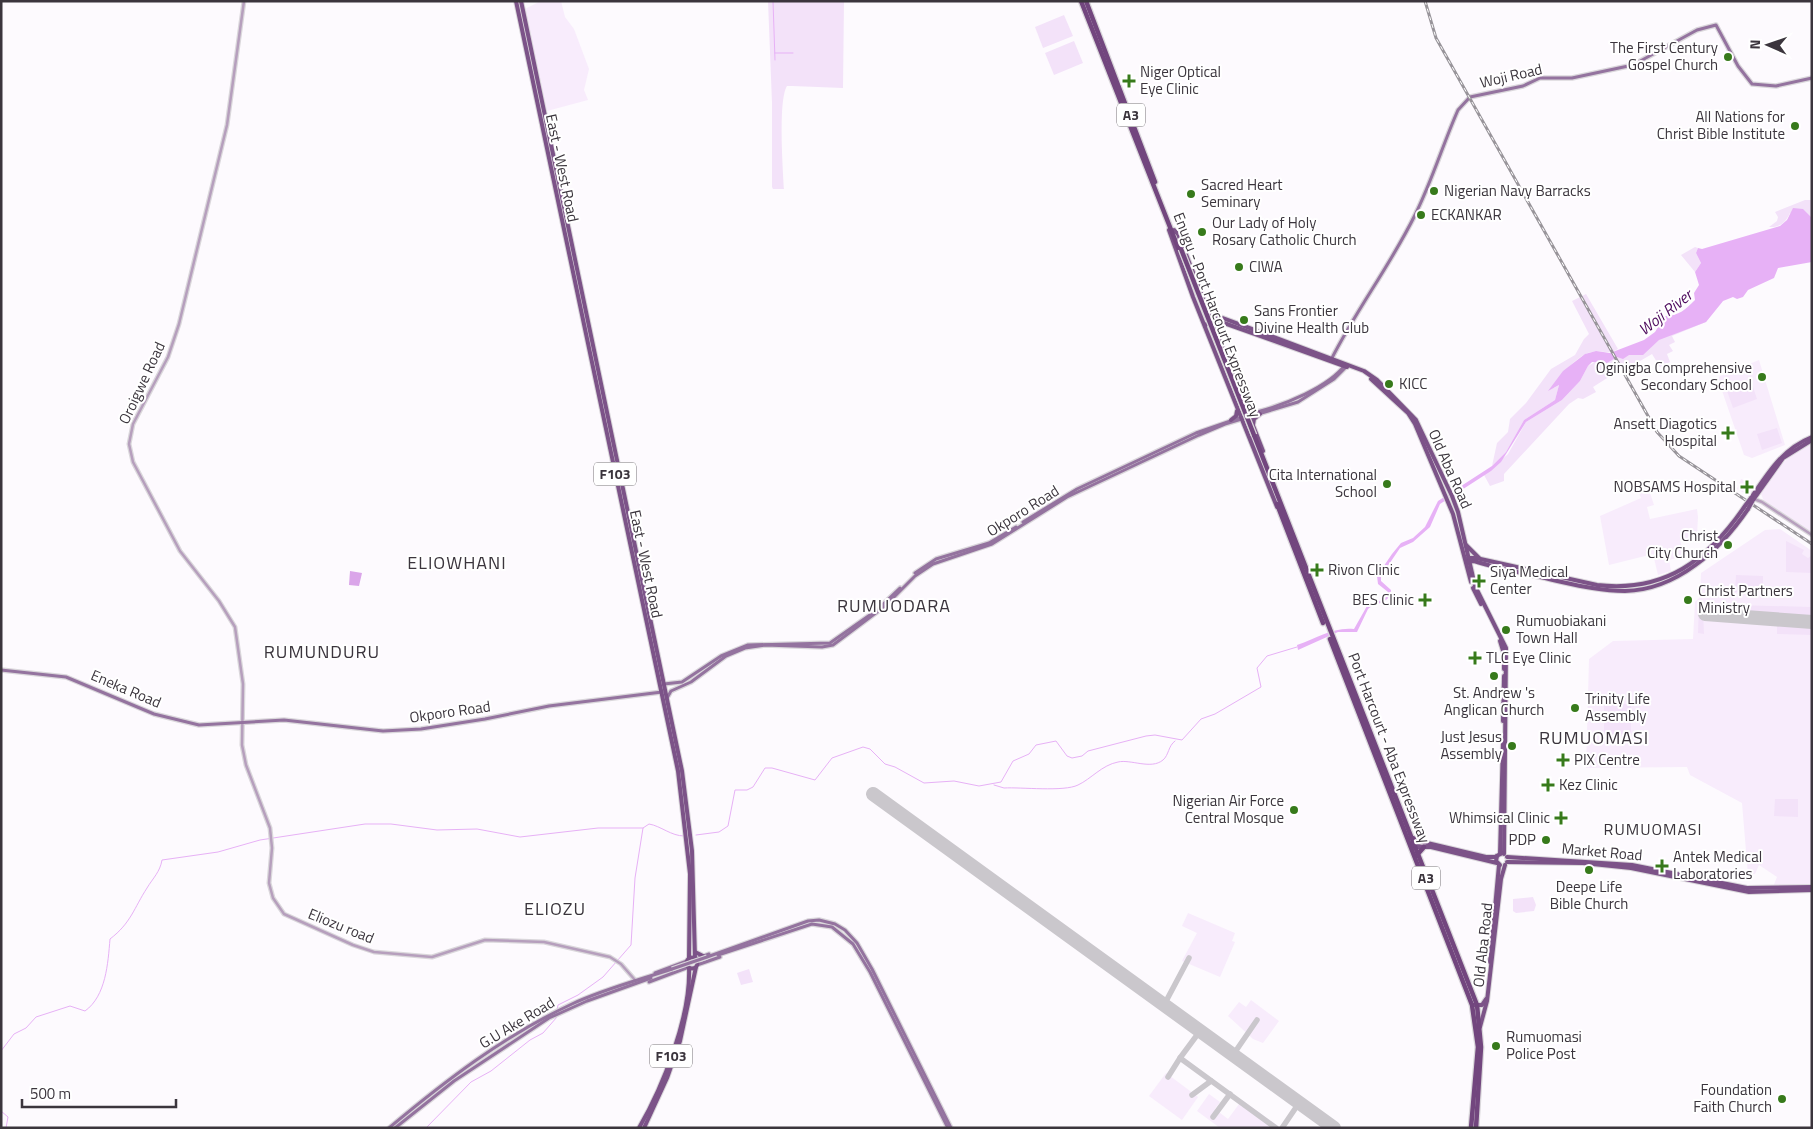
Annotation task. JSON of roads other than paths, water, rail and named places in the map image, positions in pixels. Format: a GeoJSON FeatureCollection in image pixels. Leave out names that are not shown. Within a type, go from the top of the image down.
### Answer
{"type":"FeatureCollection","features":[{"type":"Feature","properties":{"kind":"highway","name":"Enugu - Port Harcourt Expressway"},"geometry":{"type":"LineString","coordinates":[[1081,1],[1330,637]]}},
{"type":"Feature","properties":{"kind":"highway","name":"Enugu - Port Harcourt Expressway"},"geometry":{"type":"LineString","coordinates":[[1086,1],[1180,250]]}},
{"type":"Feature","properties":{"kind":"highway","name":"Port Harcourt - Aba Expressway"},"geometry":{"type":"LineString","coordinates":[[1330,637],[1410,836],[1411,846],[1417,855],[1474,1005],[1480,1027],[1481,1055],[1476,1128]]}},
{"type":"Feature","properties":{"kind":"highway","name":"Port Harcourt - Aba Expressway"},"geometry":{"type":"LineString","coordinates":[[1330,637],[1474,1005],[1478,1047],[1471,1128]]}},
{"type":"Feature","properties":{"kind":"highway"},"geometry":{"type":"LineString","coordinates":[[1410,836],[1423,845],[1417,855]]}},
{"type":"Feature","properties":{"kind":"main road","name":"East - West Road"},"geometry":{"type":"LineString","coordinates":[[516,1],[667,698],[688,810],[694,888],[695,959]]}},
{"type":"Feature","properties":{"kind":"main road","name":"East - West Road"},"geometry":{"type":"LineString","coordinates":[[521,1],[678,771],[687,831],[691,894],[688,960]]}},
{"type":"Feature","properties":{"kind":"main road","name":"Woji Road"},"geometry":{"type":"LineString","coordinates":[[1331,360],[1364,298],[1379,279],[1415,216],[1458,110],[1466,98],[1526,85],[1541,78],[1572,78],[1628,66],[1647,59],[1697,30],[1716,25],[1738,66],[1751,84],[1773,87],[1812,78]]}},
{"type":"Feature","properties":{"kind":"main road"},"geometry":{"type":"LineString","coordinates":[[1167,220],[1171,239],[1235,404],[1272,497],[1282,514]]}},
{"type":"Feature","properties":{"kind":"main road"},"geometry":{"type":"LineString","coordinates":[[1174,230],[1178,234],[1254,427],[1280,496],[1282,514]]}},
{"type":"Feature","properties":{"kind":"main road"},"geometry":{"type":"LineString","coordinates":[[1206,305],[1220,317]]}},
{"type":"Feature","properties":{"kind":"main road","name":"Old Aba Road"},"geometry":{"type":"LineString","coordinates":[[1212,318],[1220,317],[1373,377],[1411,414],[1452,496],[1474,591],[1499,639],[1504,654],[1502,855],[1506,864],[1501,879],[1487,1002],[1480,1027]]}},
{"type":"Feature","properties":{"kind":"main road"},"geometry":{"type":"LineString","coordinates":[[1205,326],[1212,318]]}},
{"type":"Feature","properties":{"kind":"main road","name":"Old Aba Road"},"geometry":{"type":"LineString","coordinates":[[1216,329],[1219,324],[1224,323],[1331,360]]}},
{"type":"Feature","properties":{"kind":"main road"},"geometry":{"type":"LineString","coordinates":[[1214,349],[1220,349],[1220,340]]}},
{"type":"Feature","properties":{"kind":"main road","name":"Okporo Road"},"geometry":{"type":"LineString","coordinates":[[667,698],[676,689],[696,680],[726,656],[745,648],[765,645],[822,647],[832,644],[885,606],[921,571],[937,562],[991,542],[1067,494],[1196,433],[1231,420],[1298,402],[1334,379],[1346,366]]}},
{"type":"Feature","properties":{"kind":"main road","name":"Old Aba Road"},"geometry":{"type":"LineString","coordinates":[[1346,366],[1371,379],[1408,413],[1415,424],[1457,525],[1476,590],[1502,639],[1506,652],[1502,855]]}},
{"type":"Feature","properties":{"kind":"main road"},"geometry":{"type":"LineString","coordinates":[[1231,420],[1237,415],[1235,404]]}},
{"type":"Feature","properties":{"kind":"main road"},"geometry":{"type":"LineString","coordinates":[[1245,405],[1250,412],[1259,413]]}},
{"type":"Feature","properties":{"kind":"main road"},"geometry":{"type":"LineString","coordinates":[[1254,427],[1254,419],[1259,413]]}},
{"type":"Feature","properties":{"kind":"main road","name":"Okporo Road"},"geometry":{"type":"LineString","coordinates":[[664,684],[674,684],[692,676],[726,654],[748,645],[830,643],[877,610],[919,570],[936,559],[992,544],[1077,492],[1241,418]]}},
{"type":"Feature","properties":{"kind":"main road"},"geometry":{"type":"LineString","coordinates":[[1467,560],[1479,561],[1594,588],[1626,591],[1642,589],[1680,574],[1706,558],[1723,541],[1783,458],[1812,438]]}},
{"type":"Feature","properties":{"kind":"main road"},"geometry":{"type":"LineString","coordinates":[[1753,499],[1779,458],[1795,445],[1812,438]]}},
{"type":"Feature","properties":{"kind":"main road"},"geometry":{"type":"LineString","coordinates":[[1464,544],[1479,561]]}},
{"type":"Feature","properties":{"kind":"main road"},"geometry":{"type":"LineString","coordinates":[[1470,568],[1479,561]]}},
{"type":"Feature","properties":{"kind":"main road","name":"Eneka Road"},"geometry":{"type":"LineString","coordinates":[[1,670],[71,678],[172,720],[210,725],[241,721]]}},
{"type":"Feature","properties":{"kind":"main road"},"geometry":{"type":"LineString","coordinates":[[674,684],[676,689]]}},
{"type":"Feature","properties":{"kind":"main road","name":"Okporo Road"},"geometry":{"type":"LineString","coordinates":[[241,721],[284,720],[373,730],[409,730],[485,720],[549,706],[662,692]]}},
{"type":"Feature","properties":{"kind":"main road","name":"Market Road"},"geometry":{"type":"LineString","coordinates":[[1423,845],[1498,864],[1583,863],[1631,868],[1749,892],[1812,888]]}},
{"type":"Feature","properties":{"kind":"main road","name":"Market Road"},"geometry":{"type":"LineString","coordinates":[[1411,846],[1423,845],[1486,857],[1502,855],[1625,864],[1748,888],[1812,888]]}},
{"type":"Feature","properties":{"kind":"main road"},"geometry":{"type":"LineString","coordinates":[[1498,864],[1502,855]]}},
{"type":"Feature","properties":{"kind":"main road","name":"Old Aba Road"},"geometry":{"type":"LineString","coordinates":[[1474,1005],[1482,1005],[1486,1000],[1498,864]]}},
{"type":"Feature","properties":{"kind":"main road"},"geometry":{"type":"LineString","coordinates":[[602,994],[814,920],[835,924],[850,935],[872,968],[951,1128]]}},
{"type":"Feature","properties":{"kind":"main road"},"geometry":{"type":"LineString","coordinates":[[602,994],[620,991],[696,966],[767,937],[818,924],[832,927],[847,937],[870,972],[948,1128]]}},
{"type":"Feature","properties":{"kind":"main road"},"geometry":{"type":"LineString","coordinates":[[695,952],[706,957]]}},
{"type":"Feature","properties":{"kind":"main road"},"geometry":{"type":"LineString","coordinates":[[395,1128],[454,1081],[556,1014],[635,980],[688,960],[706,957]]}},
{"type":"Feature","properties":{"kind":"main road","name":"F103"},"geometry":{"type":"LineString","coordinates":[[644,1128],[665,1083],[680,1041],[696,966],[695,959]]}},
{"type":"Feature","properties":{"kind":"main road","name":"F103"},"geometry":{"type":"LineString","coordinates":[[639,1128],[659,1088],[675,1045],[686,996],[688,960]]}},
{"type":"Feature","properties":{"kind":"main road","name":"G.U Ake Road"},"geometry":{"type":"LineString","coordinates":[[389,1128],[464,1069],[525,1029],[565,1007],[602,994]]}},
{"type":"Feature","properties":{"kind":"street","name":"Oroigwe Road"},"geometry":{"type":"LineString","coordinates":[[244,1],[227,124],[177,332],[168,356],[133,424],[128,444],[133,462],[180,551],[233,624],[242,672],[241,721],[244,756],[271,836]]}},
{"type":"Feature","properties":{"kind":"street"},"geometry":{"type":"LineString","coordinates":[[1759,491],[1762,502]]}},
{"type":"Feature","properties":{"kind":"street"},"geometry":{"type":"LineString","coordinates":[[1753,499],[1762,502],[1812,535]]}},
{"type":"Feature","properties":{"kind":"street","name":"Eliozu road"},"geometry":{"type":"LineString","coordinates":[[271,836],[269,884],[279,909],[289,916],[366,950],[432,957],[477,943],[497,940],[550,943],[615,960],[635,980]]}},
{"type":"Feature","properties":{"kind":"waterway"},"geometry":{"type":"LineString","coordinates":[[773,1],[775,60]]}},
{"type":"Feature","properties":{"kind":"waterway"},"geometry":{"type":"LineString","coordinates":[[775,53],[793,53]]}},
{"type":"Feature","properties":{"kind":"waterway"},"geometry":{"type":"LineString","coordinates":[[696,835],[719,832],[728,826],[735,790],[747,790],[753,787],[765,768],[772,768],[815,780],[832,758],[863,747],[870,749],[885,764],[895,767],[924,783],[954,781],[979,786],[1001,782],[1013,761],[1029,754],[1036,745],[1056,741],[1067,756],[1072,758],[1082,756],[1088,751],[1146,736],[1155,735],[1182,740],[1201,719],[1215,714],[1261,687],[1257,668],[1267,656],[1297,647]]}},
{"type":"Feature","properties":{"kind":"waterway"},"geometry":{"type":"LineString","coordinates":[[994,785],[1004,788],[1053,789],[1071,787],[1078,785],[1102,769],[1118,762],[1158,763],[1165,758],[1175,741]]}},
{"type":"Feature","properties":{"kind":"waterway"},"geometry":{"type":"LineString","coordinates":[[1,1051],[14,1034],[26,1028],[36,1017],[70,1006],[85,1011],[92,1005],[102,988],[105,978],[110,939],[128,921],[158,871],[162,860],[218,852],[260,840],[365,824],[391,824],[437,830],[477,829],[520,837],[598,828],[643,828]]}},
{"type":"Feature","properties":{"kind":"waterway"},"geometry":{"type":"LineString","coordinates":[[557,1010],[558,1005],[578,995],[603,977],[631,945],[635,878],[643,828],[649,824],[679,836],[684,836]]}},
{"type":"Feature","properties":{"kind":"waterway"},"geometry":{"type":"LineString","coordinates":[[426,1128],[471,1082],[491,1071],[530,1040],[543,1033],[557,1017]]}},
{"type":"Feature","properties":{"kind":"waterway"},"geometry":{"type":"LineString","coordinates":[[1,1111],[8,1117],[6,1128]]}},
{"type":"Feature","properties":{"kind":"railway"},"geometry":{"type":"LineString","coordinates":[[1425,1],[1436,38],[1657,432],[1679,456],[1812,544]]}},
{"type":"Feature","properties":{"kind":"place","name":"The First Century Gospel Church"},"geometry":{"type":"Point","coordinates":[1728,57]}},
{"type":"Feature","properties":{"kind":"place","name":"Niger Optical Eye Clinic"},"geometry":{"type":"Point","coordinates":[1129,81]}},
{"type":"Feature","properties":{"kind":"place","name":"All Nations for Christ Bible Institute"},"geometry":{"type":"Point","coordinates":[1795,126]}},
{"type":"Feature","properties":{"kind":"place","name":"Nigerian Navy Barracks"},"geometry":{"type":"Point","coordinates":[1434,191]}},
{"type":"Feature","properties":{"kind":"place","name":"Sacred Heart Seminary"},"geometry":{"type":"Point","coordinates":[1191,194]}},
{"type":"Feature","properties":{"kind":"place","name":"ECKANKAR"},"geometry":{"type":"Point","coordinates":[1421,215]}},
{"type":"Feature","properties":{"kind":"place","name":"Our Lady of Holy Rosary Catholic Church"},"geometry":{"type":"Point","coordinates":[1202,232]}},
{"type":"Feature","properties":{"kind":"place","name":"CIWA"},"geometry":{"type":"Point","coordinates":[1239,267]}},
{"type":"Feature","properties":{"kind":"place","name":"Sans Frontier Divine Health Club"},"geometry":{"type":"Point","coordinates":[1244,320]}},
{"type":"Feature","properties":{"kind":"place","name":"Oginigba Comprehensive Secondary School"},"geometry":{"type":"Point","coordinates":[1762,377]}},
{"type":"Feature","properties":{"kind":"place","name":"KICC"},"geometry":{"type":"Point","coordinates":[1389,384]}},
{"type":"Feature","properties":{"kind":"place","name":"Ansett Diagotics Hospital"},"geometry":{"type":"Point","coordinates":[1728,433]}},
{"type":"Feature","properties":{"kind":"place","name":"Cita International School"},"geometry":{"type":"Point","coordinates":[1387,484]}},
{"type":"Feature","properties":{"kind":"place","name":"NOBSAMS Hospital"},"geometry":{"type":"Point","coordinates":[1747,487]}},
{"type":"Feature","properties":{"kind":"place","name":"Christ City Church"},"geometry":{"type":"Point","coordinates":[1728,545]}},
{"type":"Feature","properties":{"kind":"place","name":"Rivon Clinic"},"geometry":{"type":"Point","coordinates":[1317,570]}},
{"type":"Feature","properties":{"kind":"place","name":"Siya Medical Center"},"geometry":{"type":"Point","coordinates":[1479,581]}},
{"type":"Feature","properties":{"kind":"place","name":"BES Clinic"},"geometry":{"type":"Point","coordinates":[1425,600]}},
{"type":"Feature","properties":{"kind":"place","name":"Christ Partners Ministry"},"geometry":{"type":"Point","coordinates":[1688,600]}},
{"type":"Feature","properties":{"kind":"place","name":"Rumuobiakani Town Hall"},"geometry":{"type":"Point","coordinates":[1506,630]}},
{"type":"Feature","properties":{"kind":"place","name":"TLC Eye Clinic"},"geometry":{"type":"Point","coordinates":[1475,658]}},
{"type":"Feature","properties":{"kind":"place","name":"St. Andrew 's Anglican Church"},"geometry":{"type":"Point","coordinates":[1494,676]}},
{"type":"Feature","properties":{"kind":"place","name":"Trinity Life Assembly"},"geometry":{"type":"Point","coordinates":[1575,708]}},
{"type":"Feature","properties":{"kind":"place","name":"Just Jesus Assembly"},"geometry":{"type":"Point","coordinates":[1512,746]}},
{"type":"Feature","properties":{"kind":"place","name":"PIX Centre"},"geometry":{"type":"Point","coordinates":[1563,760]}},
{"type":"Feature","properties":{"kind":"place","name":"Kez Clinic"},"geometry":{"type":"Point","coordinates":[1548,785]}},
{"type":"Feature","properties":{"kind":"place","name":"Nigerian Air Force Central Mosque"},"geometry":{"type":"Point","coordinates":[1294,810]}},
{"type":"Feature","properties":{"kind":"place","name":"Whimsical Clinic"},"geometry":{"type":"Point","coordinates":[1561,818]}},
{"type":"Feature","properties":{"kind":"place","name":"PDP"},"geometry":{"type":"Point","coordinates":[1546,840]}},
{"type":"Feature","properties":{"kind":"place","name":"Antek Medical Laboratories"},"geometry":{"type":"Point","coordinates":[1662,866]}},
{"type":"Feature","properties":{"kind":"place","name":"Deepe Life Bible Church"},"geometry":{"type":"Point","coordinates":[1589,870]}},
{"type":"Feature","properties":{"kind":"place","name":"Rumuomasi Police Post"},"geometry":{"type":"Point","coordinates":[1496,1046]}},
{"type":"Feature","properties":{"kind":"place","name":"Foundation Faith Church"},"geometry":{"type":"Point","coordinates":[1782,1099]}},
{"type":"Feature","properties":{"kind":"district","name":"ELIOWHANI"},"geometry":{"type":"Point","coordinates":[457,563]}},
{"type":"Feature","properties":{"kind":"district","name":"RUMUODARA"},"geometry":{"type":"Point","coordinates":[894,606]}},
{"type":"Feature","properties":{"kind":"district","name":"RUMUNDURU"},"geometry":{"type":"Point","coordinates":[322,652]}},
{"type":"Feature","properties":{"kind":"district","name":"RUMUOMASI"},"geometry":{"type":"Point","coordinates":[1594,738]}},
{"type":"Feature","properties":{"kind":"district","name":"RUMUOMASI"},"geometry":{"type":"Point","coordinates":[1653,829]}},
{"type":"Feature","properties":{"kind":"district","name":"ELIOZU"},"geometry":{"type":"Point","coordinates":[555,909]}},
{"type":"Feature","properties":{"kind":"water label","name":"Woji River"},"geometry":{"type":"Point","coordinates":[1665,312]}}]}
